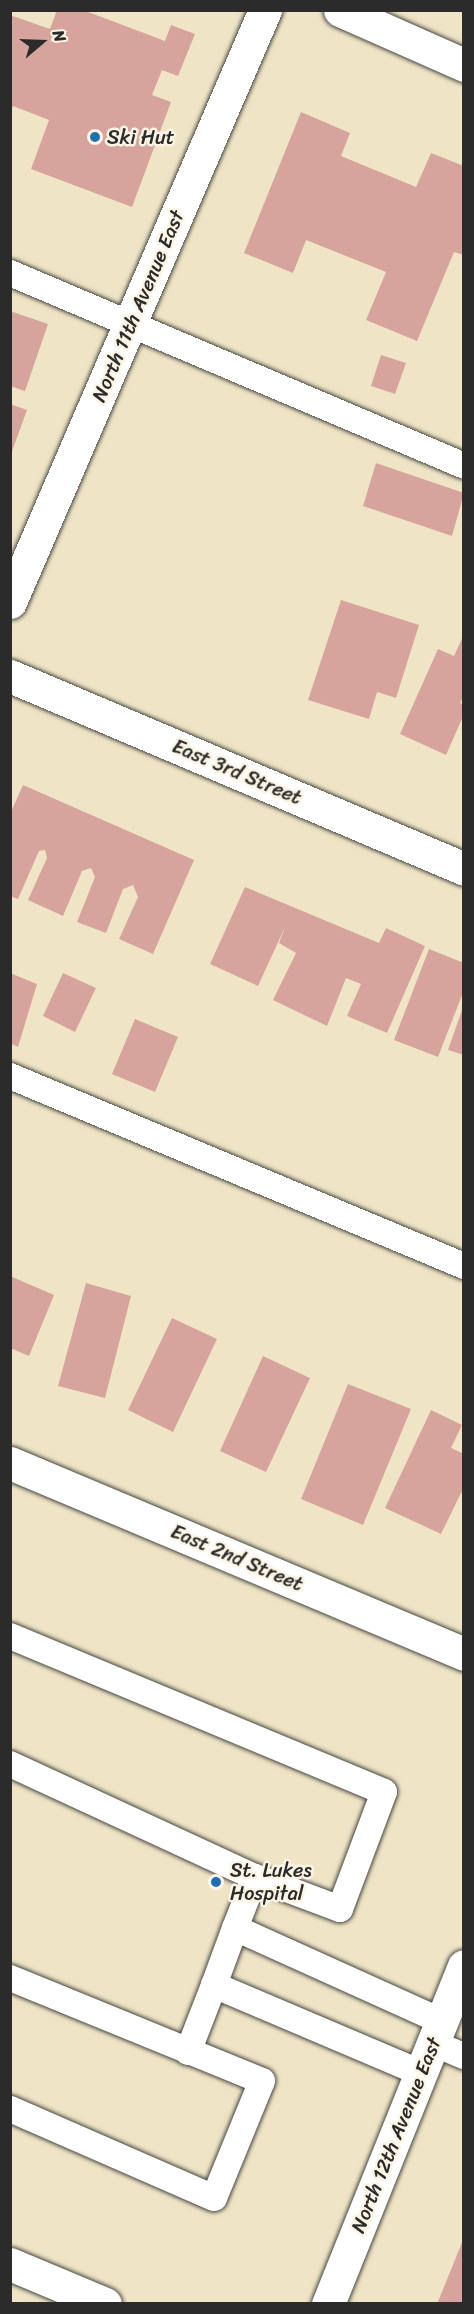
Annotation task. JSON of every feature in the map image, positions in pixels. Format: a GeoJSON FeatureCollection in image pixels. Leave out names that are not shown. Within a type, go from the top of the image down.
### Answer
{"type":"FeatureCollection","features":[{"type":"Feature","properties":{"kind":"street","name":"North 11th Avenue East"},"geometry":{"type":"LineString","coordinates":[[10,602],[265,10]]}},
{"type":"Feature","properties":{"kind":"street"},"geometry":{"type":"LineString","coordinates":[[340,10],[464,65]]}},
{"type":"Feature","properties":{"kind":"street","name":"East 3rd Street"},"geometry":{"type":"LineString","coordinates":[[10,676],[464,868]]}},
{"type":"Feature","properties":{"kind":"street","name":"East 2nd Street"},"geometry":{"type":"LineString","coordinates":[[10,1463],[464,1654]]}},
{"type":"Feature","properties":{"kind":"street","name":"North 12th Avenue East"},"geometry":{"type":"LineString","coordinates":[[328,2304],[464,1965]]}},
{"type":"Feature","properties":{"kind":"street"},"geometry":{"type":"LineString","coordinates":[[10,2264],[105,2304]]}},
{"type":"Feature","properties":{"kind":"lane"},"geometry":{"type":"LineString","coordinates":[[10,273],[464,466]]}},
{"type":"Feature","properties":{"kind":"lane"},"geometry":{"type":"LineString","coordinates":[[10,1076],[464,1266]]}},
{"type":"Feature","properties":{"kind":"lane"},"geometry":{"type":"LineString","coordinates":[[10,1636],[384,1792],[340,1909],[255,1877],[10,1764]]}},
{"type":"Feature","properties":{"kind":"lane"},"geometry":{"type":"LineString","coordinates":[[188,2052],[255,1877]]}},
{"type":"Feature","properties":{"kind":"lane"},"geometry":{"type":"LineString","coordinates":[[235,1928],[437,2032],[464,2056]]}},
{"type":"Feature","properties":{"kind":"lane"},"geometry":{"type":"LineString","coordinates":[[10,1978],[262,2081],[214,2198],[10,2109]]}},
{"type":"Feature","properties":{"kind":"lane"},"geometry":{"type":"LineString","coordinates":[[214,1984],[421,2073]]}},
{"type":"Feature","properties":{"kind":"building"},"geometry":{"type":"Polygon","coordinates":[[[57,10],[83,10],[165,41],[171,25],[195,34],[178,76],[162,70],[152,95],[171,102],[132,207],[31,169],[49,120],[13,106],[10,112],[10,15],[50,29],[57,10]]]}},
{"type":"Feature","properties":{"kind":"building"},"geometry":{"type":"Polygon","coordinates":[[[301,112],[350,133],[341,156],[416,187],[431,153],[464,166],[464,255],[454,252],[417,341],[366,320],[386,272],[306,240],[293,273],[244,253],[301,112]]]}},
{"type":"Feature","properties":{"kind":"building"},"geometry":{"type":"Polygon","coordinates":[[[10,311],[48,324],[25,391],[10,386],[10,311]]]}},
{"type":"Feature","properties":{"kind":"building"},"geometry":{"type":"Polygon","coordinates":[[[381,355],[406,363],[395,394],[371,386],[381,355]]]}},
{"type":"Feature","properties":{"kind":"building"},"geometry":{"type":"Polygon","coordinates":[[[10,404],[27,410],[11,454],[10,454],[10,404]]]}},
{"type":"Feature","properties":{"kind":"building"},"geometry":{"type":"Polygon","coordinates":[[[376,463],[464,493],[452,536],[363,506],[376,463]]]}},
{"type":"Feature","properties":{"kind":"building"},"geometry":{"type":"Polygon","coordinates":[[[341,600],[419,625],[396,698],[377,692],[369,719],[308,700],[341,600]]]}},
{"type":"Feature","properties":{"kind":"building"},"geometry":{"type":"Polygon","coordinates":[[[464,634],[464,695],[460,703],[464,705],[464,714],[446,755],[400,734],[438,649],[454,656],[464,634]]]}},
{"type":"Feature","properties":{"kind":"building"},"geometry":{"type":"Polygon","coordinates":[[[23,785],[194,860],[153,954],[119,939],[138,897],[133,885],[123,889],[106,933],[77,922],[95,877],[91,868],[82,871],[63,916],[28,900],[47,858],[45,850],[39,851],[18,899],[10,896],[10,814],[23,785]]]}},
{"type":"Feature","properties":{"kind":"building"},"geometry":{"type":"Polygon","coordinates":[[[245,887],[379,943],[386,928],[425,946],[387,1033],[347,1016],[361,984],[346,978],[327,1026],[273,1000],[296,953],[279,943],[285,927],[258,986],[210,964],[245,887]]]}},
{"type":"Feature","properties":{"kind":"building"},"geometry":{"type":"Polygon","coordinates":[[[429,949],[464,963],[464,990],[438,1057],[394,1040],[429,949]]]}},
{"type":"Feature","properties":{"kind":"building"},"geometry":{"type":"Polygon","coordinates":[[[10,973],[37,984],[18,1047],[10,1043],[10,973]]]}},
{"type":"Feature","properties":{"kind":"building"},"geometry":{"type":"Polygon","coordinates":[[[63,973],[96,988],[75,1032],[43,1016],[63,973]]]}},
{"type":"Feature","properties":{"kind":"building"},"geometry":{"type":"Polygon","coordinates":[[[464,1007],[464,1055],[448,1050],[464,1007]]]}},
{"type":"Feature","properties":{"kind":"building"},"geometry":{"type":"Polygon","coordinates":[[[135,1019],[178,1037],[155,1092],[112,1074],[135,1019]]]}},
{"type":"Feature","properties":{"kind":"building"},"geometry":{"type":"Polygon","coordinates":[[[10,1276],[54,1295],[29,1356],[10,1348],[10,1276]]]}},
{"type":"Feature","properties":{"kind":"building"},"geometry":{"type":"Polygon","coordinates":[[[86,1283],[131,1296],[105,1398],[58,1386],[86,1283]]]}},
{"type":"Feature","properties":{"kind":"building"},"geometry":{"type":"Polygon","coordinates":[[[172,1318],[217,1339],[173,1432],[128,1410],[172,1318]]]}},
{"type":"Feature","properties":{"kind":"building"},"geometry":{"type":"Polygon","coordinates":[[[263,1356],[310,1378],[266,1472],[220,1451],[263,1356]]]}},
{"type":"Feature","properties":{"kind":"building"},"geometry":{"type":"Polygon","coordinates":[[[348,1384],[411,1409],[363,1525],[301,1499],[348,1384]]]}},
{"type":"Feature","properties":{"kind":"building"},"geometry":{"type":"Polygon","coordinates":[[[431,1410],[462,1425],[451,1448],[464,1454],[464,1487],[441,1534],[385,1508],[431,1410]]]}},
{"type":"Feature","properties":{"kind":"building"},"geometry":{"type":"Polygon","coordinates":[[[463,2240],[464,2304],[437,2304],[463,2240]]]}},
{"type":"Feature","properties":{"kind":"place","name":"Ski Hut"},"geometry":{"type":"Point","coordinates":[95,137]}},
{"type":"Feature","properties":{"kind":"place","name":"St. Lukes Hospital"},"geometry":{"type":"Point","coordinates":[216,1882]}}]}
